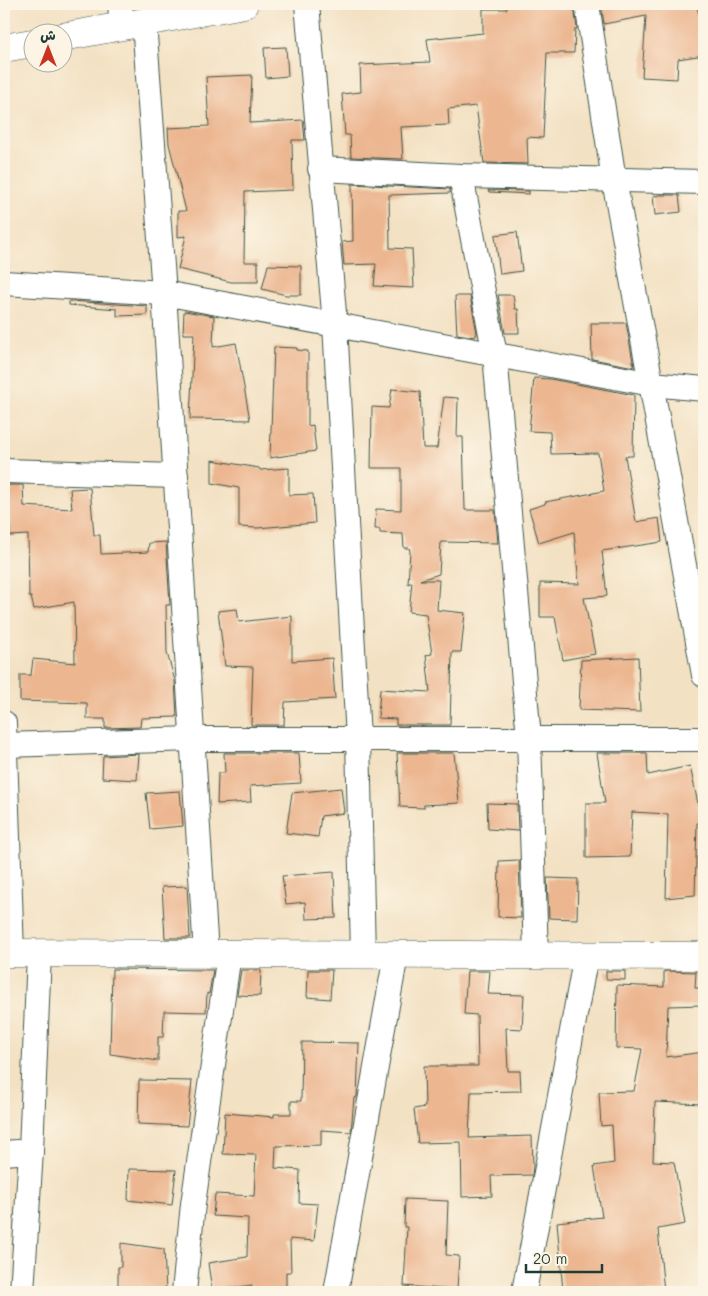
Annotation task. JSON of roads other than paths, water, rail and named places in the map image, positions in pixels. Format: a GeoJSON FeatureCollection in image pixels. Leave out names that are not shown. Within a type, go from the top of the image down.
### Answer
{"type":"FeatureCollection","features":[{"type":"Feature","properties":{"kind":"street"},"geometry":{"type":"LineString","coordinates":[[72,34],[129,17],[244,4]]}},
{"type":"Feature","properties":{"kind":"street"},"geometry":{"type":"LineString","coordinates":[[307,4],[334,324],[358,738],[363,955]]}},
{"type":"Feature","properties":{"kind":"street"},"geometry":{"type":"LineString","coordinates":[[586,4],[614,180],[704,675]]}},
{"type":"Feature","properties":{"kind":"street"},"geometry":{"type":"LineString","coordinates":[[129,17],[164,293],[193,739],[218,954],[184,1292]]}},
{"type":"Feature","properties":{"kind":"street"},"geometry":{"type":"LineString","coordinates":[[4,48],[22,45]]}},
{"type":"Feature","properties":{"kind":"street"},"geometry":{"type":"LineString","coordinates":[[320,169],[462,176],[704,182]]}},
{"type":"Feature","properties":{"kind":"street"},"geometry":{"type":"LineString","coordinates":[[462,176],[495,355],[529,738],[536,955]]}},
{"type":"Feature","properties":{"kind":"street"},"geometry":{"type":"LineString","coordinates":[[4,283],[164,293],[652,384],[704,389]]}},
{"type":"Feature","properties":{"kind":"street"},"geometry":{"type":"LineString","coordinates":[[4,471],[176,476]]}},
{"type":"Feature","properties":{"kind":"street"},"geometry":{"type":"LineString","coordinates":[[704,739],[193,739],[4,734],[8,953],[704,956]]}},
{"type":"Feature","properties":{"kind":"street"},"geometry":{"type":"LineString","coordinates":[[22,1292],[31,1151],[39,953]]}},
{"type":"Feature","properties":{"kind":"street"},"geometry":{"type":"LineString","coordinates":[[336,1292],[396,955]]}},
{"type":"Feature","properties":{"kind":"street"},"geometry":{"type":"LineString","coordinates":[[524,1292],[586,955]]}},
{"type":"Feature","properties":{"kind":"street"},"geometry":{"type":"LineString","coordinates":[[4,1153],[31,1151]]}}]}
